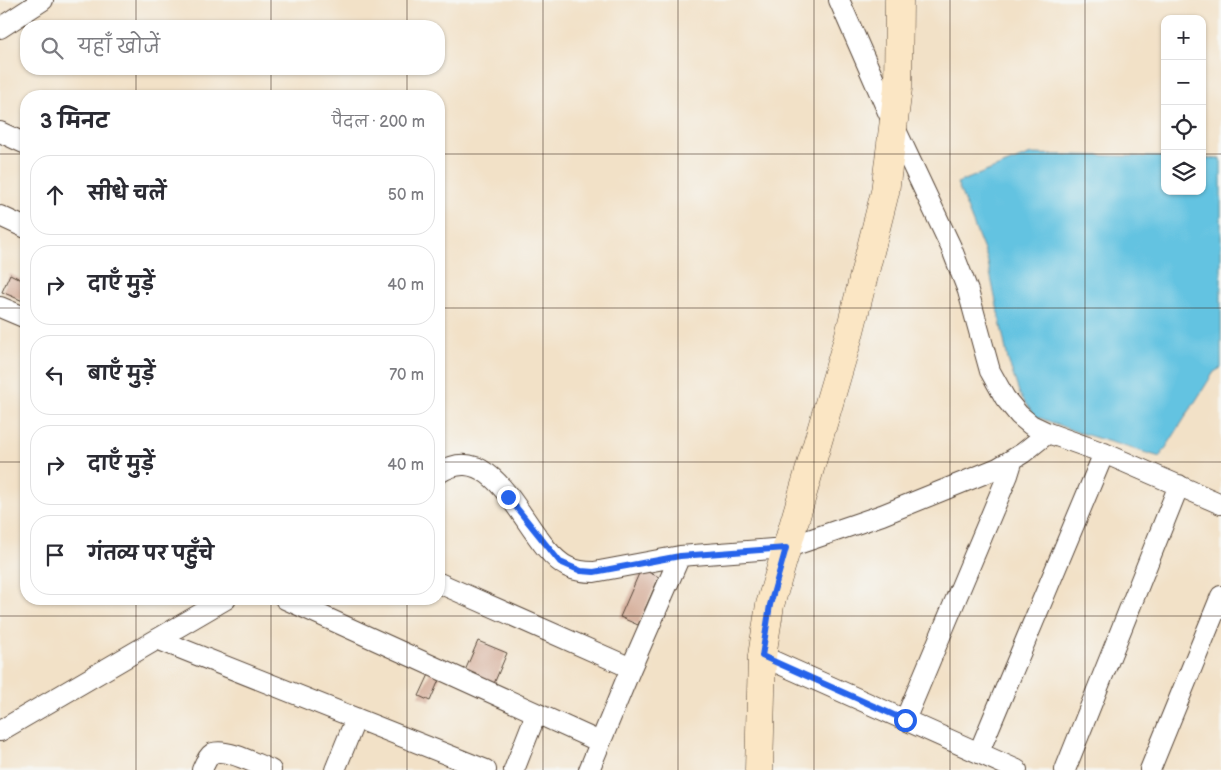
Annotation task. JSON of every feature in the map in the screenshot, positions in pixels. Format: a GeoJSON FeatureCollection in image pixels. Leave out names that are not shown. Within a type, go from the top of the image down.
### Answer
{"type":"FeatureCollection","features":[{"type":"Feature","properties":{"kind":"street"},"geometry":{"type":"LineString","coordinates":[[0,28],[43,0]]}},
{"type":"Feature","properties":{"kind":"street"},"geometry":{"type":"LineString","coordinates":[[839,0],[959,267],[995,383],[1019,415],[1031,425],[1048,433],[1104,453],[1221,504]]}},
{"type":"Feature","properties":{"kind":"street"},"geometry":{"type":"LineString","coordinates":[[759,770],[762,656],[770,605],[822,431],[881,213],[895,128],[899,62],[899,0]]}},
{"type":"Feature","properties":{"kind":"street"},"geometry":{"type":"LineString","coordinates":[[0,132],[20,141]]}},
{"type":"Feature","properties":{"kind":"street"},"geometry":{"type":"LineString","coordinates":[[0,216],[20,225]]}},
{"type":"Feature","properties":{"kind":"street"},"geometry":{"type":"LineString","coordinates":[[0,307],[20,315]]}},
{"type":"Feature","properties":{"kind":"street"},"geometry":{"type":"LineString","coordinates":[[445,468],[469,464],[490,474],[549,551],[568,568],[594,572],[680,556],[786,548],[944,491],[1013,459],[1048,433]]}},
{"type":"Feature","properties":{"kind":"street"},"geometry":{"type":"LineString","coordinates":[[979,752],[1104,453]]}},
{"type":"Feature","properties":{"kind":"street"},"geometry":{"type":"LineString","coordinates":[[905,720],[1013,459]]}},
{"type":"Feature","properties":{"kind":"street"},"geometry":{"type":"LineString","coordinates":[[1065,770],[1179,485]]}},
{"type":"Feature","properties":{"kind":"street"},"geometry":{"type":"LineString","coordinates":[[589,770],[680,556]]}},
{"type":"Feature","properties":{"kind":"street"},"geometry":{"type":"LineString","coordinates":[[445,586],[631,668]]}},
{"type":"Feature","properties":{"kind":"street"},"geometry":{"type":"LineString","coordinates":[[1150,770],[1221,596]]}},
{"type":"Feature","properties":{"kind":"street"},"geometry":{"type":"LineString","coordinates":[[0,731],[216,605]]}},
{"type":"Feature","properties":{"kind":"street"},"geometry":{"type":"LineString","coordinates":[[298,605],[600,742]]}},
{"type":"Feature","properties":{"kind":"street"},"geometry":{"type":"LineString","coordinates":[[157,639],[486,770]]}},
{"type":"Feature","properties":{"kind":"street"},"geometry":{"type":"LineString","coordinates":[[762,656],[1017,770]]}},
{"type":"Feature","properties":{"kind":"street"},"geometry":{"type":"LineString","coordinates":[[514,770],[536,714]]}},
{"type":"Feature","properties":{"kind":"street"},"geometry":{"type":"LineString","coordinates":[[335,770],[356,718]]}},
{"type":"Feature","properties":{"kind":"street"},"geometry":{"type":"LineString","coordinates":[[202,770],[213,753],[220,753],[239,757],[271,770]]}},
{"type":"Feature","properties":{"kind":"water"},"geometry":{"type":"Polygon","coordinates":[[[1031,154],[1161,157],[1161,195],[1206,195],[1206,158],[1221,159],[1221,368],[1214,372],[1160,457],[1074,431],[1035,416],[1020,395],[1008,360],[987,258],[957,183],[1031,154]]]}},
{"type":"Feature","properties":{"kind":"building"},"geometry":{"type":"Polygon","coordinates":[[[10,274],[20,279],[20,300],[2,292],[10,274]]]}},
{"type":"Feature","properties":{"kind":"building"},"geometry":{"type":"Polygon","coordinates":[[[641,569],[659,577],[638,625],[620,617],[641,569]]]}},
{"type":"Feature","properties":{"kind":"building"},"geometry":{"type":"Polygon","coordinates":[[[478,641],[507,653],[493,686],[464,673],[478,641]]]}},
{"type":"Feature","properties":{"kind":"building"},"geometry":{"type":"Polygon","coordinates":[[[432,668],[442,673],[430,701],[419,696],[432,668]]]}},
{"type":"Feature","properties":{"kind":"route"},"geometry":{"type":"LineString","coordinates":[[508,497],[549,551],[568,568],[581,571],[594,572],[680,556],[786,548],[770,605],[762,656],[905,720]]}}]}
